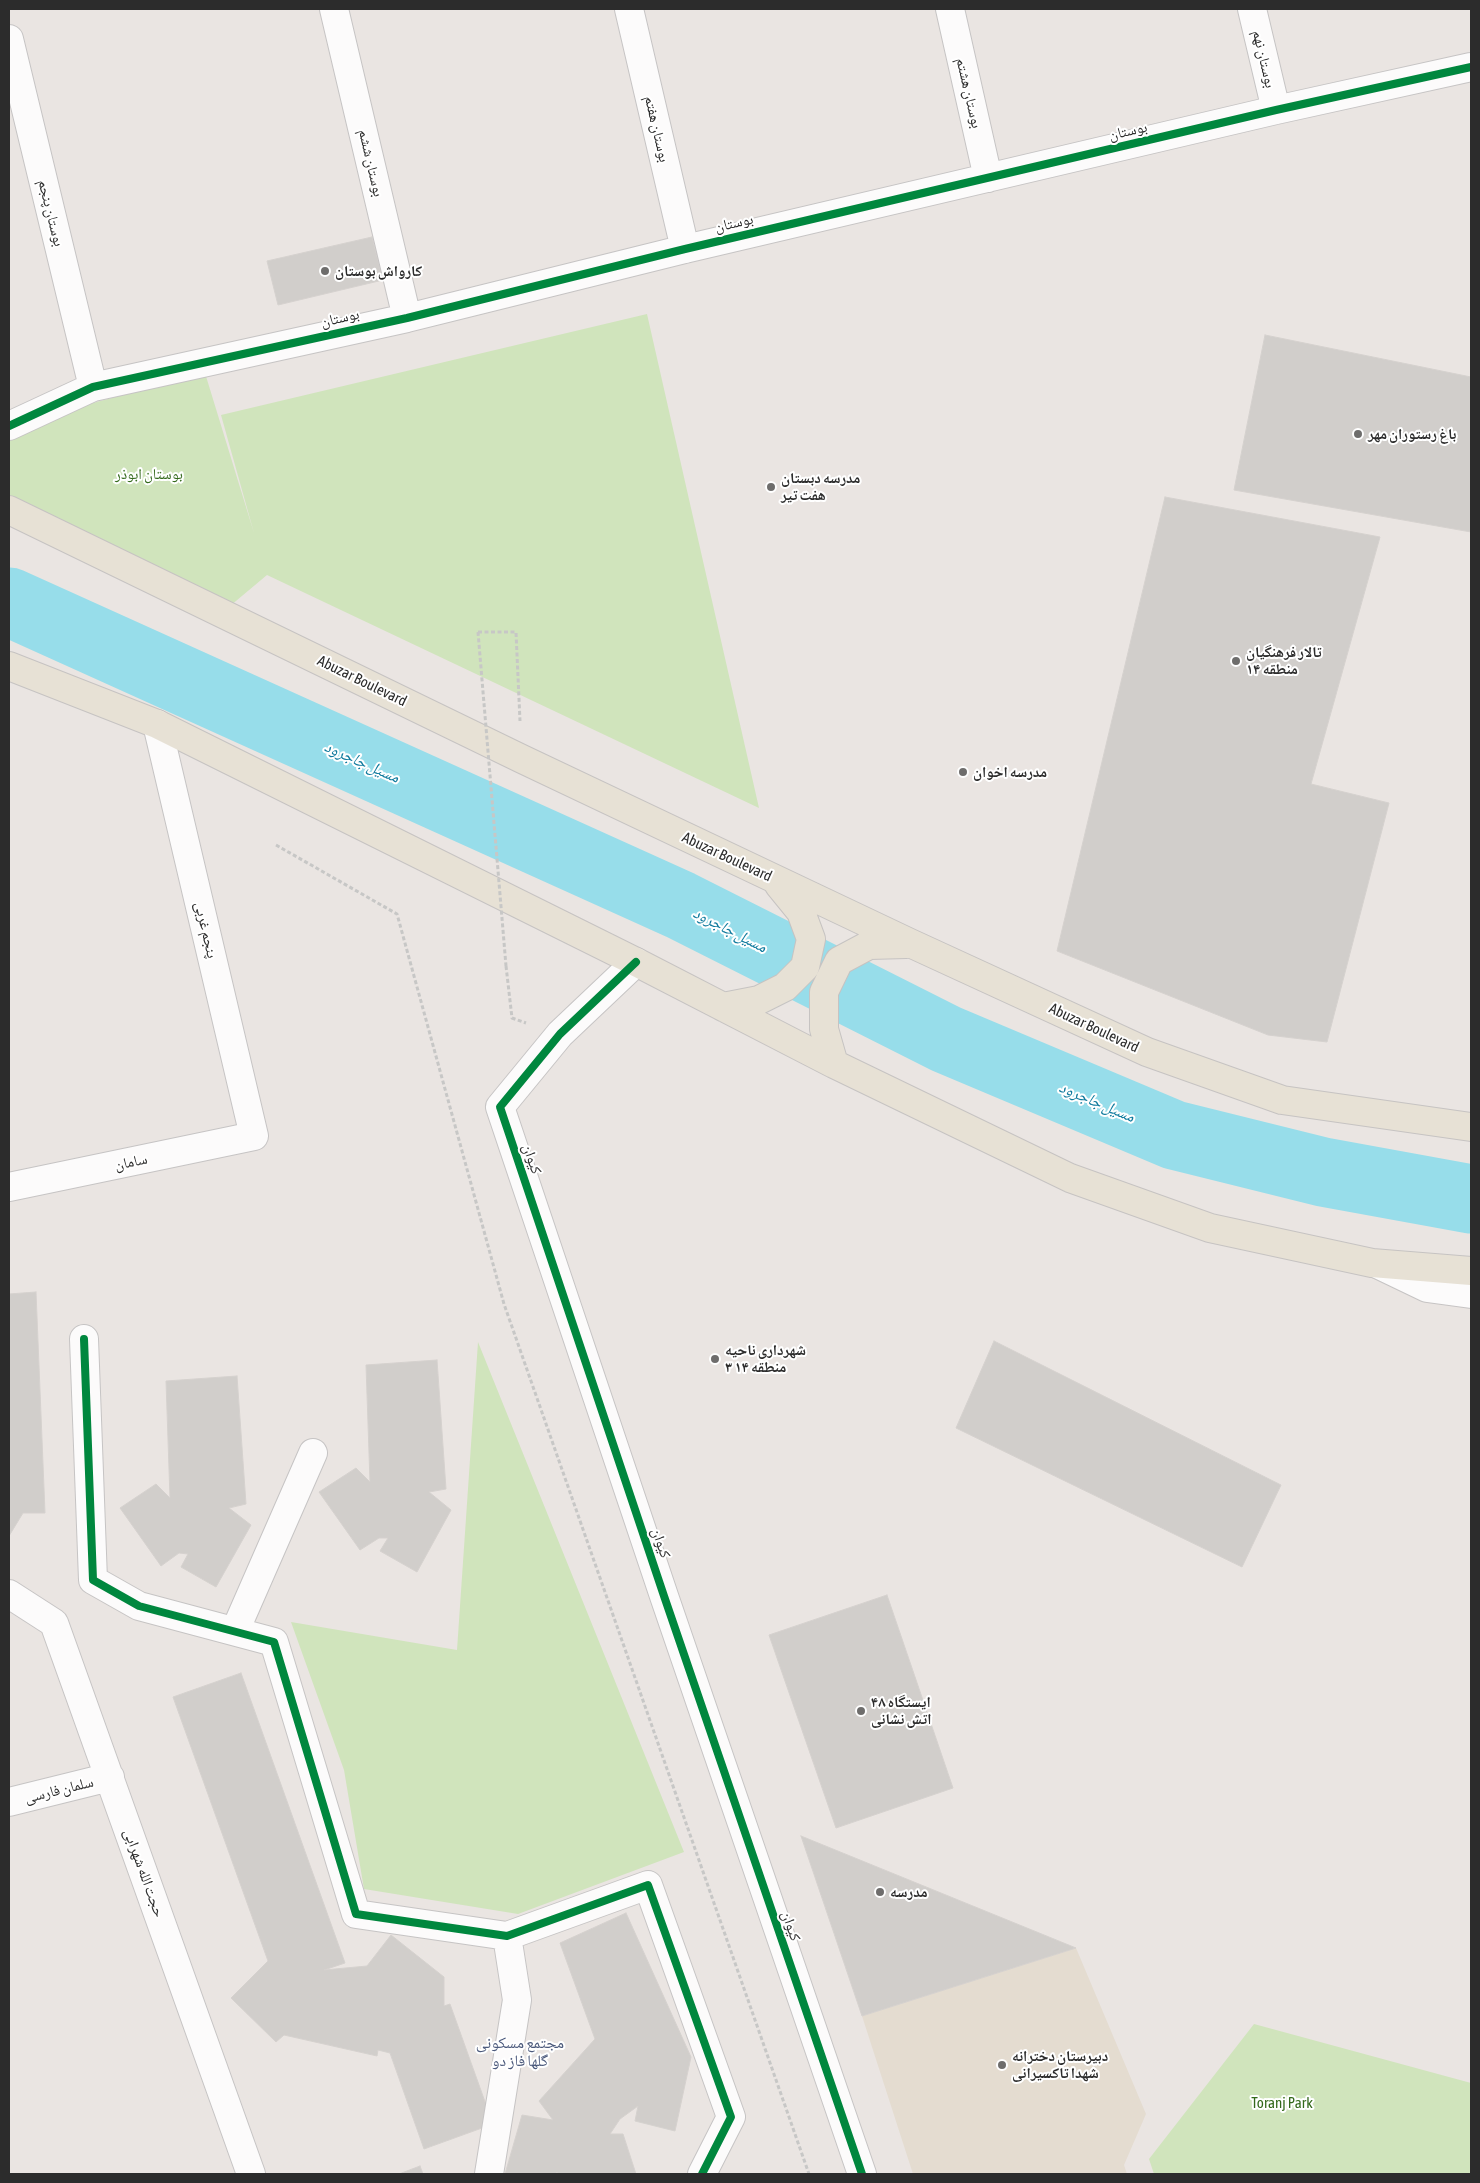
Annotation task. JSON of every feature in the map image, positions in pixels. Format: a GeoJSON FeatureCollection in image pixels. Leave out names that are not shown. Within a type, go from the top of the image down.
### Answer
{"type":"FeatureCollection","features":[{"type":"Feature","properties":{"kind":"main road","name":"Abuzar Boulevard"},"geometry":{"type":"LineString","coordinates":[[9,510],[775,880],[1147,1052],[1282,1100],[1471,1127]]}},
{"type":"Feature","properties":{"kind":"main road"},"geometry":{"type":"LineString","coordinates":[[9,666],[158,724],[636,962],[834,1064],[1070,1178],[1210,1228],[1375,1263],[1471,1271]]}},
{"type":"Feature","properties":{"kind":"main road"},"geometry":{"type":"LineString","coordinates":[[723,1007],[759,1000],[785,987],[805,967],[811,939],[801,912],[775,880]]}},
{"type":"Feature","properties":{"kind":"main road"},"geometry":{"type":"LineString","coordinates":[[834,1064],[824,1029],[824,992],[839,962],[869,945],[910,943]]}},
{"type":"Feature","properties":{"kind":"street","name":"بوستان ششم"},"geometry":{"type":"LineString","coordinates":[[334,9],[407,318]]}},
{"type":"Feature","properties":{"kind":"street","name":"بوستان هفتم"},"geometry":{"type":"LineString","coordinates":[[629,9],[685,249]]}},
{"type":"Feature","properties":{"kind":"street","name":"بوستان هشتم"},"geometry":{"type":"LineString","coordinates":[[950,9],[988,178]]}},
{"type":"Feature","properties":{"kind":"street","name":"بوستان نهم"},"geometry":{"type":"LineString","coordinates":[[1252,9],[1276,110]]}},
{"type":"Feature","properties":{"kind":"street","name":"بوستان پنجم"},"geometry":{"type":"LineString","coordinates":[[9,39],[93,387]]}},
{"type":"Feature","properties":{"kind":"street","name":"بوستان"},"geometry":{"type":"LineString","coordinates":[[9,426],[93,387],[407,318],[685,249],[1276,110],[1471,67]]}},
{"type":"Feature","properties":{"kind":"street","name":"پنجم غربی"},"geometry":{"type":"LineString","coordinates":[[158,724],[254,1136]]}},
{"type":"Feature","properties":{"kind":"street","name":"کیوان"},"geometry":{"type":"LineString","coordinates":[[636,962],[560,1034],[500,1107],[862,2174]]}},
{"type":"Feature","properties":{"kind":"street","name":"سامان"},"geometry":{"type":"LineString","coordinates":[[9,1187],[254,1136]]}},
{"type":"Feature","properties":{"kind":"street"},"geometry":{"type":"LineString","coordinates":[[1375,1263],[1427,1288],[1471,1294]]}},
{"type":"Feature","properties":{"kind":"street"},"geometry":{"type":"LineString","coordinates":[[84,1339],[93,1580],[139,1606],[274,1642],[356,1914],[507,1936],[648,1886],[731,2117],[702,2174]]}},
{"type":"Feature","properties":{"kind":"street"},"geometry":{"type":"LineString","coordinates":[[235,1632],[313,1454]]}},
{"type":"Feature","properties":{"kind":"street","name":"حجت الله شهرابی"},"geometry":{"type":"LineString","coordinates":[[9,1594],[54,1623],[252,2174]]}},
{"type":"Feature","properties":{"kind":"street","name":"سلمان فارسی"},"geometry":{"type":"LineString","coordinates":[[9,1802],[110,1777]]}},
{"type":"Feature","properties":{"kind":"street"},"geometry":{"type":"LineString","coordinates":[[489,2174],[517,2000],[507,1936]]}},
{"type":"Feature","properties":{"kind":"path"},"geometry":{"type":"LineString","coordinates":[[512,1018],[478,632],[516,632],[522,759]]}},
{"type":"Feature","properties":{"kind":"path"},"geometry":{"type":"LineString","coordinates":[[276,844],[397,914],[504,1304],[809,2174]]}},
{"type":"Feature","properties":{"kind":"shaded area","name":"دبیرستان دخترانه شهدا تاکسیرانی"},"geometry":{"type":"Polygon","coordinates":[[[1076,1948],[1146,2114],[1124,2165],[1127,2174],[913,2174],[862,2016],[1076,1948]]]}},
{"type":"Feature","properties":{"kind":"green space","name":"بوستان ابوذر"},"geometry":{"type":"Polygon","coordinates":[[[647,314],[759,808],[267,575],[230,606],[9,496],[9,438],[74,408],[205,373],[254,533],[221,415],[647,314]]]}},
{"type":"Feature","properties":{"kind":"green space"},"geometry":{"type":"Polygon","coordinates":[[[478,1342],[684,1852],[518,1914],[364,1889],[344,1770],[291,1622],[457,1650],[478,1342]]]}},
{"type":"Feature","properties":{"kind":"green space","name":"Toranj Park"},"geometry":{"type":"Polygon","coordinates":[[[1254,2024],[1471,2083],[1471,2174],[1154,2174],[1149,2159],[1254,2024]]]}},
{"type":"Feature","properties":{"kind":"building","name":"کارواش بوستان"},"geometry":{"type":"Polygon","coordinates":[[[372,237],[383,280],[278,305],[267,261],[372,237]]]}},
{"type":"Feature","properties":{"kind":"building","name":"باغ رستوران مهر"},"geometry":{"type":"Polygon","coordinates":[[[1265,335],[1471,377],[1471,532],[1234,490],[1265,335]]]}},
{"type":"Feature","properties":{"kind":"building","name":"تالار فرهنگیان منطقه ۱۴"},"geometry":{"type":"Polygon","coordinates":[[[1165,497],[1380,537],[1311,784],[1389,803],[1327,1042],[1268,1035],[1057,951],[1165,497]]]}},
{"type":"Feature","properties":{"kind":"building"},"geometry":{"type":"Polygon","coordinates":[[[36,1292],[45,1513],[23,1513],[9,1536],[9,1294],[36,1292]]]}},
{"type":"Feature","properties":{"kind":"building"},"geometry":{"type":"Polygon","coordinates":[[[994,1341],[1281,1485],[1242,1567],[956,1428],[994,1341]]]}},
{"type":"Feature","properties":{"kind":"building"},"geometry":{"type":"Polygon","coordinates":[[[437,1360],[446,1489],[429,1492],[451,1510],[417,1572],[380,1551],[388,1538],[379,1538],[360,1550],[319,1492],[356,1468],[370,1482],[366,1365],[437,1360]]]}},
{"type":"Feature","properties":{"kind":"building"},"geometry":{"type":"Polygon","coordinates":[[[237,1376],[246,1504],[229,1508],[251,1525],[216,1587],[181,1567],[188,1554],[179,1553],[161,1566],[120,1508],[156,1484],[170,1498],[166,1381],[237,1376]]]}},
{"type":"Feature","properties":{"kind":"building","name":"ایستگاه ۴۸ اتش نشانی"},"geometry":{"type":"Polygon","coordinates":[[[887,1595],[953,1788],[836,1828],[769,1635],[887,1595]]]}},
{"type":"Feature","properties":{"kind":"building"},"geometry":{"type":"Polygon","coordinates":[[[241,1673],[345,1963],[324,1970],[367,1966],[391,1935],[444,1977],[444,2006],[450,2004],[493,2124],[424,2149],[390,2053],[378,2050],[377,2056],[284,2035],[276,2042],[231,1998],[268,1961],[173,1697],[241,1673]]]}},
{"type":"Feature","properties":{"kind":"building","name":"مدرسه"},"geometry":{"type":"Polygon","coordinates":[[[801,1836],[1076,1948],[862,2016],[801,1836]]]}},
{"type":"Feature","properties":{"kind":"building"},"geometry":{"type":"Polygon","coordinates":[[[626,1913],[691,2057],[675,2131],[635,2121],[638,2106],[620,2119],[610,2134],[623,2134],[636,2174],[558,2174],[557,2172],[556,2174],[505,2174],[522,2115],[553,2120],[539,2101],[595,2039],[560,1943],[626,1913]]]}},
{"type":"Feature","properties":{"kind":"building"},"geometry":{"type":"Polygon","coordinates":[[[420,2166],[423,2174],[399,2174],[420,2166]]]}},
{"type":"Feature","properties":{"kind":"waterway","name":"مسیل جاجرود"},"geometry":{"type":"LineString","coordinates":[[9,602],[680,905],[946,1039],[1174,1135],[1323,1172],[1471,1199]]}},
{"type":"Feature","properties":{"kind":"cycle path"},"geometry":{"type":"LineString","coordinates":[[9,426],[93,387],[407,318],[685,249],[1276,110],[1471,67]]}},
{"type":"Feature","properties":{"kind":"cycle path"},"geometry":{"type":"LineString","coordinates":[[636,962],[560,1034],[500,1107],[664,1596],[862,2174]]}},
{"type":"Feature","properties":{"kind":"cycle path"},"geometry":{"type":"LineString","coordinates":[[84,1339],[93,1580],[139,1606],[274,1642],[356,1914],[507,1936],[648,1885],[731,2117],[702,2174]]}},
{"type":"Feature","properties":{"kind":"place","name":"کارواش بوستان"},"geometry":{"type":"Point","coordinates":[325,271]}},
{"type":"Feature","properties":{"kind":"place","name":"باغ رستوران مهر"},"geometry":{"type":"Point","coordinates":[1358,434]}},
{"type":"Feature","properties":{"kind":"place","name":"مدرسه دبستان هفت تیر"},"geometry":{"type":"Point","coordinates":[771,487]}},
{"type":"Feature","properties":{"kind":"place","name":"تالار فرهنگیان منطقه ۱۴"},"geometry":{"type":"Point","coordinates":[1236,661]}},
{"type":"Feature","properties":{"kind":"place","name":"مدرسه اخوان"},"geometry":{"type":"Point","coordinates":[963,772]}},
{"type":"Feature","properties":{"kind":"place","name":"شهرداری ناحیه ۳ منطقه ۱۴"},"geometry":{"type":"Point","coordinates":[715,1359]}},
{"type":"Feature","properties":{"kind":"place","name":"ایستگاه ۴۸ اتش نشانی"},"geometry":{"type":"Point","coordinates":[861,1711]}},
{"type":"Feature","properties":{"kind":"place","name":"مدرسه"},"geometry":{"type":"Point","coordinates":[880,1892]}},
{"type":"Feature","properties":{"kind":"place","name":"دبیرستان دخترانه شهدا تاکسیرانی"},"geometry":{"type":"Point","coordinates":[1002,2065]}},
{"type":"Feature","properties":{"kind":"district","name":"مجتمع مسکونی گلها فاز دو"},"geometry":{"type":"Point","coordinates":[520,2052]}}]}
